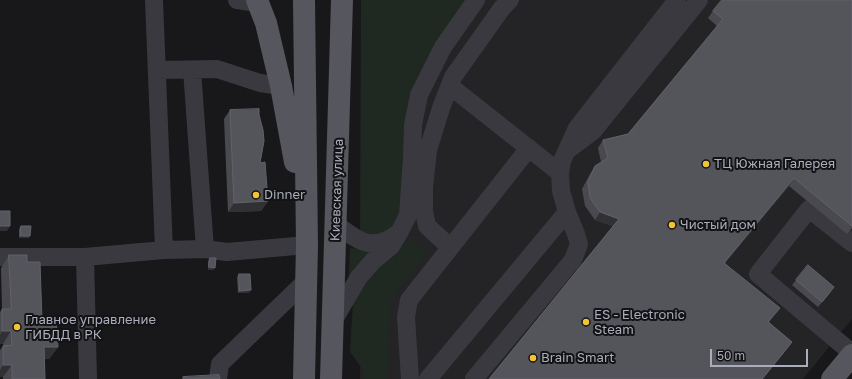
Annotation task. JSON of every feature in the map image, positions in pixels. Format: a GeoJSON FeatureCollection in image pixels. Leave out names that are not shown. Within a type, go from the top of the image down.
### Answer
{"type":"FeatureCollection","features":[{"type":"Feature","properties":{"kind":"main road"},"geometry":{"type":"LineString","coordinates":[[304,0],[307,245],[304,379]]}},
{"type":"Feature","properties":{"kind":"main road","name":"Киевская улица"},"geometry":{"type":"LineString","coordinates":[[331,379],[342,0]]}},
{"type":"Feature","properties":{"kind":"main road"},"geometry":{"type":"LineString","coordinates":[[251,1],[266,23],[281,86],[290,131],[307,245]]}},
{"type":"Feature","properties":{"kind":"lane"},"geometry":{"type":"LineString","coordinates":[[154,0],[164,250]]}},
{"type":"Feature","properties":{"kind":"lane"},"geometry":{"type":"LineString","coordinates":[[332,323],[359,277],[373,261],[391,246],[408,215],[413,125],[420,95],[443,47],[476,0]]}},
{"type":"Feature","properties":{"kind":"lane"},"geometry":{"type":"LineString","coordinates":[[450,247],[427,226],[424,211],[424,187],[428,150],[450,86],[457,71],[502,8],[510,0]]}},
{"type":"Feature","properties":{"kind":"lane"},"geometry":{"type":"LineString","coordinates":[[474,379],[573,260],[579,244],[561,191],[560,173],[562,161],[577,128],[677,0]]}},
{"type":"Feature","properties":{"kind":"lane"},"geometry":{"type":"LineString","coordinates":[[567,151],[594,131],[696,1]]}},
{"type":"Feature","properties":{"kind":"lane"},"geometry":{"type":"LineString","coordinates":[[157,70],[217,70],[260,83],[281,86]]}},
{"type":"Feature","properties":{"kind":"lane"},"geometry":{"type":"LineString","coordinates":[[192,70],[206,250]]}},
{"type":"Feature","properties":{"kind":"lane"},"geometry":{"type":"LineString","coordinates":[[450,86],[560,173]]}},
{"type":"Feature","properties":{"kind":"lane"},"geometry":{"type":"LineString","coordinates":[[410,379],[406,317],[409,300],[529,148]]}},
{"type":"Feature","properties":{"kind":"lane"},"geometry":{"type":"LineString","coordinates":[[847,362],[758,274],[809,209],[852,243]]}},
{"type":"Feature","properties":{"kind":"lane"},"geometry":{"type":"LineString","coordinates":[[428,379],[567,212]]}},
{"type":"Feature","properties":{"kind":"lane"},"geometry":{"type":"LineString","coordinates":[[336,224],[356,239],[372,244],[388,241],[399,233]]}},
{"type":"Feature","properties":{"kind":"lane"},"geometry":{"type":"LineString","coordinates":[[0,258],[85,257],[164,250],[206,250],[226,255],[307,245]]}},
{"type":"Feature","properties":{"kind":"lane"},"geometry":{"type":"LineString","coordinates":[[85,257],[88,379]]}},
{"type":"Feature","properties":{"kind":"lane"},"geometry":{"type":"LineString","coordinates":[[218,379],[220,364],[306,281]]}},
{"type":"Feature","properties":{"kind":"shaded area"},"geometry":{"type":"Polygon","coordinates":[[[361,0],[472,0],[438,46],[404,213],[386,237],[360,235],[361,0]]]}},
{"type":"Feature","properties":{"kind":"shaded area","name":"ТЦ Южная Галерея"},"geometry":{"type":"Polygon","coordinates":[[[456,0],[852,0],[852,319],[803,379],[360,379],[367,119],[456,0]]]}},
{"type":"Feature","properties":{"kind":"shaded area"},"geometry":{"type":"Polygon","coordinates":[[[410,239],[427,253],[390,301],[388,379],[364,379],[364,371],[350,352],[353,303],[370,270],[410,239]]]}},
{"type":"Feature","properties":{"kind":"shaded area"},"geometry":{"type":"Polygon","coordinates":[[[350,248],[380,250],[348,291],[350,248]]]}},
{"type":"Feature","properties":{"kind":"building"},"geometry":{"type":"Polygon","coordinates":[[[722,0],[852,0],[852,226],[794,178],[724,263],[780,308],[768,322],[792,342],[762,379],[489,379],[619,219],[600,212],[590,198],[588,182],[595,166],[608,158],[603,140],[628,134],[723,19],[713,11],[722,0]]]}},
{"type":"Feature","properties":{"kind":"building"},"geometry":{"type":"Polygon","coordinates":[[[259,109],[264,141],[260,163],[265,162],[268,201],[234,203],[230,110],[259,109]]]}},
{"type":"Feature","properties":{"kind":"building"},"geometry":{"type":"Polygon","coordinates":[[[0,211],[10,211],[10,226],[0,226],[0,211]]]}},
{"type":"Feature","properties":{"kind":"building"},"geometry":{"type":"Polygon","coordinates":[[[21,226],[31,226],[30,236],[21,236],[21,226]]]}},
{"type":"Feature","properties":{"kind":"building","name":"Главное управление ГИБДД в РК"},"geometry":{"type":"Polygon","coordinates":[[[9,255],[27,255],[27,262],[40,262],[42,321],[56,320],[58,347],[44,347],[45,379],[12,379],[12,365],[3,365],[3,346],[12,345],[11,331],[2,331],[2,309],[11,309],[9,255]]]}},
{"type":"Feature","properties":{"kind":"building"},"geometry":{"type":"Polygon","coordinates":[[[210,258],[216,258],[215,268],[209,267],[210,258]]]}},
{"type":"Feature","properties":{"kind":"building"},"geometry":{"type":"Polygon","coordinates":[[[808,265],[834,287],[822,302],[796,280],[808,265]]]}},
{"type":"Feature","properties":{"kind":"building"},"geometry":{"type":"Polygon","coordinates":[[[239,274],[250,274],[251,290],[240,291],[239,274]]]}},
{"type":"Feature","properties":{"kind":"building"},"geometry":{"type":"Polygon","coordinates":[[[219,375],[220,379],[183,379],[183,377],[219,375]]]}},
{"type":"Feature","properties":{"kind":"place","name":"ТЦ Южная Галерея"},"geometry":{"type":"Point","coordinates":[706,164]}},
{"type":"Feature","properties":{"kind":"place","name":"Dinner"},"geometry":{"type":"Point","coordinates":[256,195]}},
{"type":"Feature","properties":{"kind":"place","name":"Чистый дом"},"geometry":{"type":"Point","coordinates":[672,225]}},
{"type":"Feature","properties":{"kind":"place","name":"ES - Electronic Steam"},"geometry":{"type":"Point","coordinates":[586,322]}},
{"type":"Feature","properties":{"kind":"place","name":"Главное управление ГИБДД в РК"},"geometry":{"type":"Point","coordinates":[17,327]}},
{"type":"Feature","properties":{"kind":"place","name":"Brain Smart"},"geometry":{"type":"Point","coordinates":[533,358]}}]}
